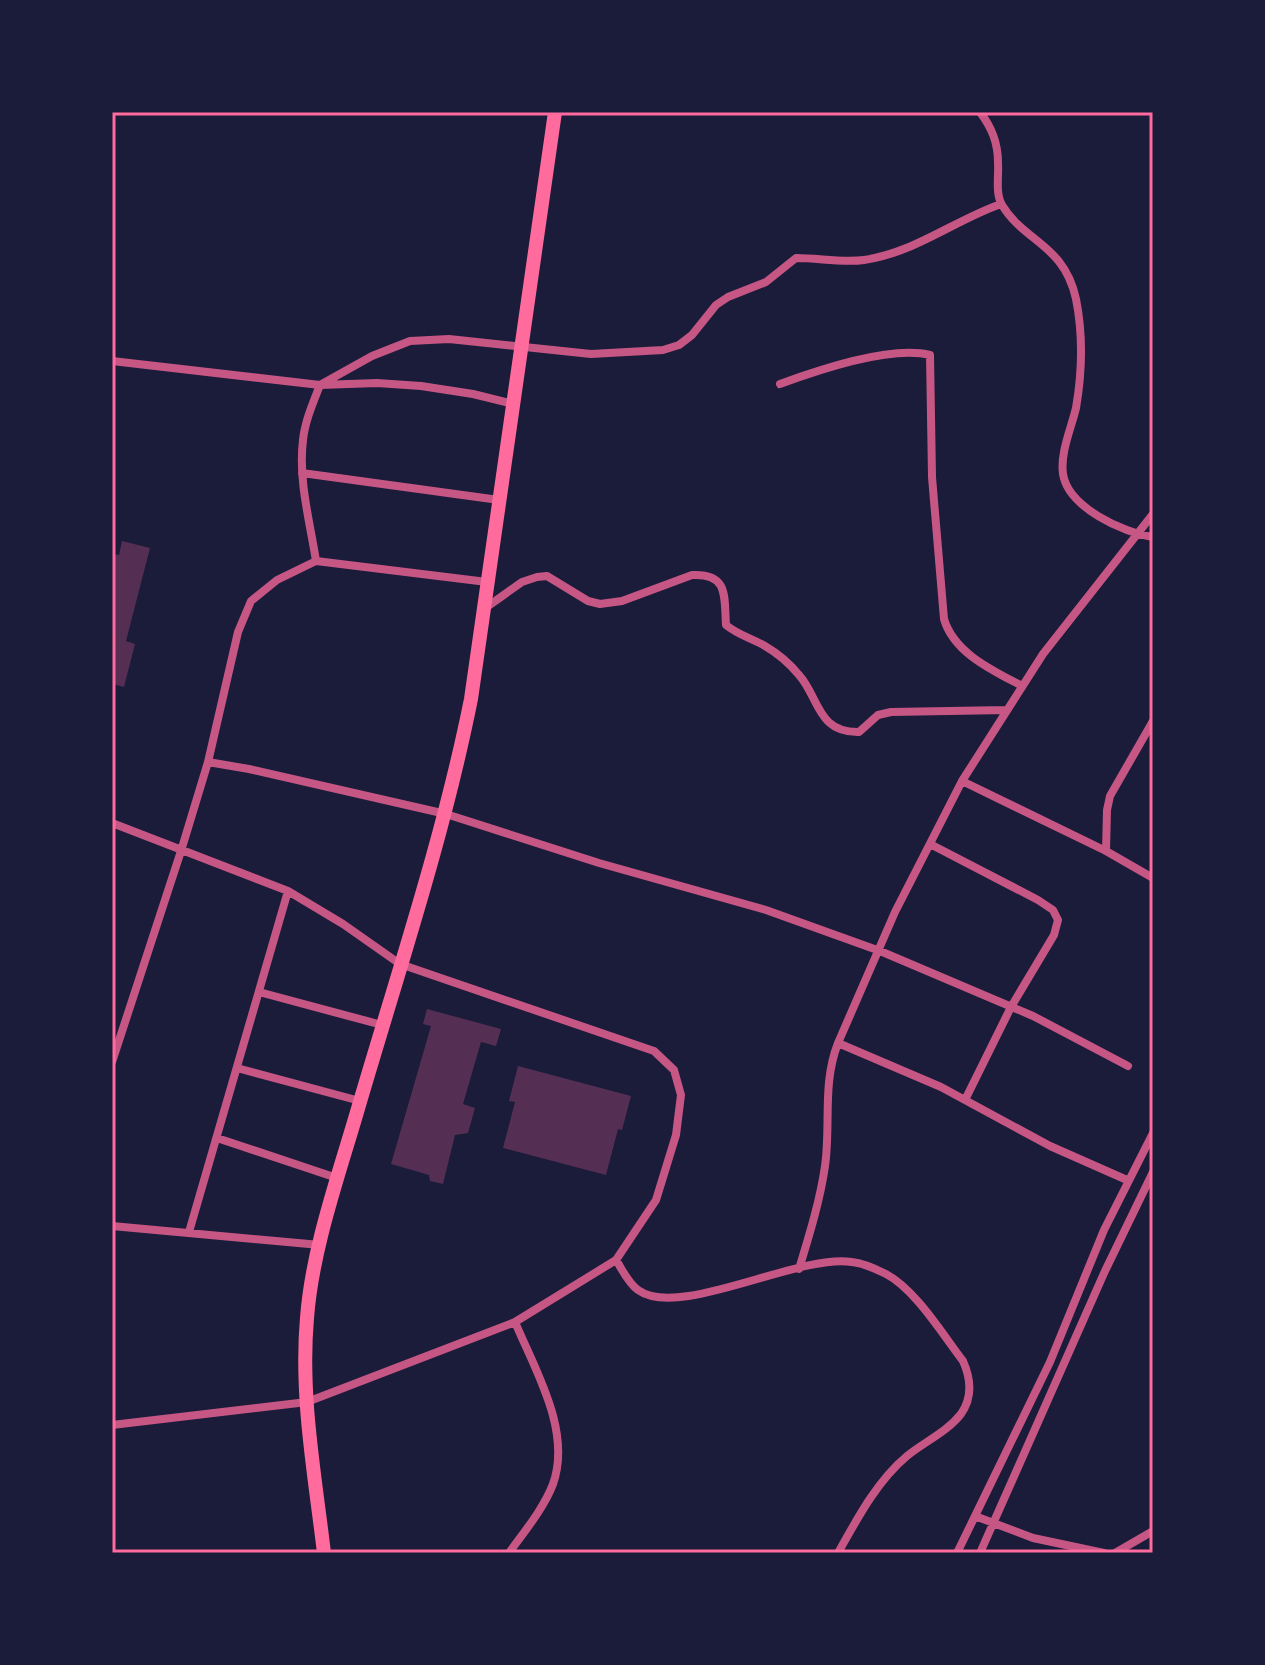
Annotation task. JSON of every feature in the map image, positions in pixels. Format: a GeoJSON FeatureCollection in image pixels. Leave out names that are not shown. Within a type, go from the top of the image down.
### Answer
{"type":"FeatureCollection","features":[{"type":"Feature","properties":{"kind":"main road"},"geometry":{"type":"LineString","coordinates":[[324,1553],[307,1402],[307,1317],[337,1178],[446,814],[471,699],[555,112]]}},
{"type":"Feature","properties":{"kind":"street"},"geometry":{"type":"LineString","coordinates":[[980,112],[994,135],[997,148],[1001,204],[1056,256],[1070,278],[1076,300],[1081,377],[1063,474],[1070,494],[1091,512],[1138,535],[1153,537]]}},
{"type":"Feature","properties":{"kind":"street"},"geometry":{"type":"LineString","coordinates":[[316,561],[302,473],[303,440],[320,385],[372,356],[410,341],[449,339],[605,354],[671,348],[692,335],[716,305],[766,282],[796,258],[863,260],[889,255],[975,213],[1001,204]]}},
{"type":"Feature","properties":{"kind":"street"},"geometry":{"type":"LineString","coordinates":[[780,384],[816,371],[877,357],[930,355],[932,477],[947,631],[983,665],[1022,686]]}},
{"type":"Feature","properties":{"kind":"street"},"geometry":{"type":"LineString","coordinates":[[112,361],[320,385],[377,383],[421,386],[514,404]]}},
{"type":"Feature","properties":{"kind":"street"},"geometry":{"type":"LineString","coordinates":[[302,473],[499,500]]}},
{"type":"Feature","properties":{"kind":"street"},"geometry":{"type":"LineString","coordinates":[[799,1269],[825,1164],[830,1063],[895,912],[962,781],[1006,710],[1043,654],[1153,514]]}},
{"type":"Feature","properties":{"kind":"street"},"geometry":{"type":"LineString","coordinates":[[112,1062],[208,762],[238,632],[251,601],[277,580],[316,561],[487,582]]}},
{"type":"Feature","properties":{"kind":"street"},"geometry":{"type":"LineString","coordinates":[[484,610],[522,582],[537,577],[547,576],[588,601],[600,604],[622,601],[692,575],[704,574],[714,578],[723,588],[726,625],[736,634],[765,646],[787,662],[802,677],[822,715],[848,733],[859,732],[878,715],[891,712],[1006,710]]}},
{"type":"Feature","properties":{"kind":"street"},"geometry":{"type":"LineString","coordinates":[[1106,851],[1110,796],[1153,721]]}},
{"type":"Feature","properties":{"kind":"street"},"geometry":{"type":"LineString","coordinates":[[208,762],[446,814],[599,863],[766,910],[880,951],[1011,1007],[1128,1066]]}},
{"type":"Feature","properties":{"kind":"street"},"geometry":{"type":"LineString","coordinates":[[962,781],[1106,851],[1153,878]]}},
{"type":"Feature","properties":{"kind":"street"},"geometry":{"type":"LineString","coordinates":[[112,823],[288,891],[333,917],[400,964],[654,1051],[674,1070],[681,1095],[676,1135],[666,1175],[650,1211],[616,1260],[515,1322],[307,1402],[112,1425]]}},
{"type":"Feature","properties":{"kind":"street"},"geometry":{"type":"LineString","coordinates":[[930,844],[1038,900],[1053,910],[1058,920],[1054,935],[1011,1007],[965,1100]]}},
{"type":"Feature","properties":{"kind":"street"},"geometry":{"type":"LineString","coordinates":[[189,1232],[288,891]]}},
{"type":"Feature","properties":{"kind":"street"},"geometry":{"type":"LineString","coordinates":[[259,992],[382,1025]]}},
{"type":"Feature","properties":{"kind":"street"},"geometry":{"type":"LineString","coordinates":[[838,1043],[941,1087],[1050,1146],[1127,1180]]}},
{"type":"Feature","properties":{"kind":"street"},"geometry":{"type":"LineString","coordinates":[[237,1068],[360,1101]]}},
{"type":"Feature","properties":{"kind":"street"},"geometry":{"type":"LineString","coordinates":[[957,1553],[1050,1362],[1127,1180],[1153,1133]]}},
{"type":"Feature","properties":{"kind":"street"},"geometry":{"type":"LineString","coordinates":[[217,1138],[337,1178]]}},
{"type":"Feature","properties":{"kind":"street"},"geometry":{"type":"LineString","coordinates":[[980,1553],[1110,1259],[1153,1172]]}},
{"type":"Feature","properties":{"kind":"street"},"geometry":{"type":"LineString","coordinates":[[112,1226],[321,1245]]}},
{"type":"Feature","properties":{"kind":"street"},"geometry":{"type":"LineString","coordinates":[[616,1260],[638,1290],[658,1298],[693,1295],[822,1263],[853,1262],[890,1276],[918,1303],[963,1361],[970,1375],[970,1394],[962,1412],[950,1425],[905,1458],[882,1483],[838,1553]]}},
{"type":"Feature","properties":{"kind":"street"},"geometry":{"type":"LineString","coordinates":[[509,1553],[554,1483],[558,1438],[548,1403],[515,1322]]}},
{"type":"Feature","properties":{"kind":"street"},"geometry":{"type":"LineString","coordinates":[[1050,1362],[1064,1367]]}},
{"type":"Feature","properties":{"kind":"street"},"geometry":{"type":"LineString","coordinates":[[975,1516],[1057,1544],[1104,1553]]}},
{"type":"Feature","properties":{"kind":"street"},"geometry":{"type":"LineString","coordinates":[[1115,1553],[1153,1531]]}},
{"type":"Feature","properties":{"kind":"building"},"geometry":{"type":"Polygon","coordinates":[[[122,541],[150,548],[126,641],[135,644],[124,687],[112,684],[112,554],[119,555],[122,541]]]}},
{"type":"Feature","properties":{"kind":"building"},"geometry":{"type":"Polygon","coordinates":[[[427,1009],[501,1029],[496,1046],[481,1042],[463,1104],[475,1108],[468,1133],[455,1135],[443,1184],[430,1181],[429,1175],[391,1164],[431,1026],[423,1024],[427,1009]]]}},
{"type":"Feature","properties":{"kind":"building"},"geometry":{"type":"Polygon","coordinates":[[[518,1066],[631,1096],[622,1130],[618,1129],[606,1175],[503,1148],[515,1102],[509,1101],[518,1066]]]}}]}
